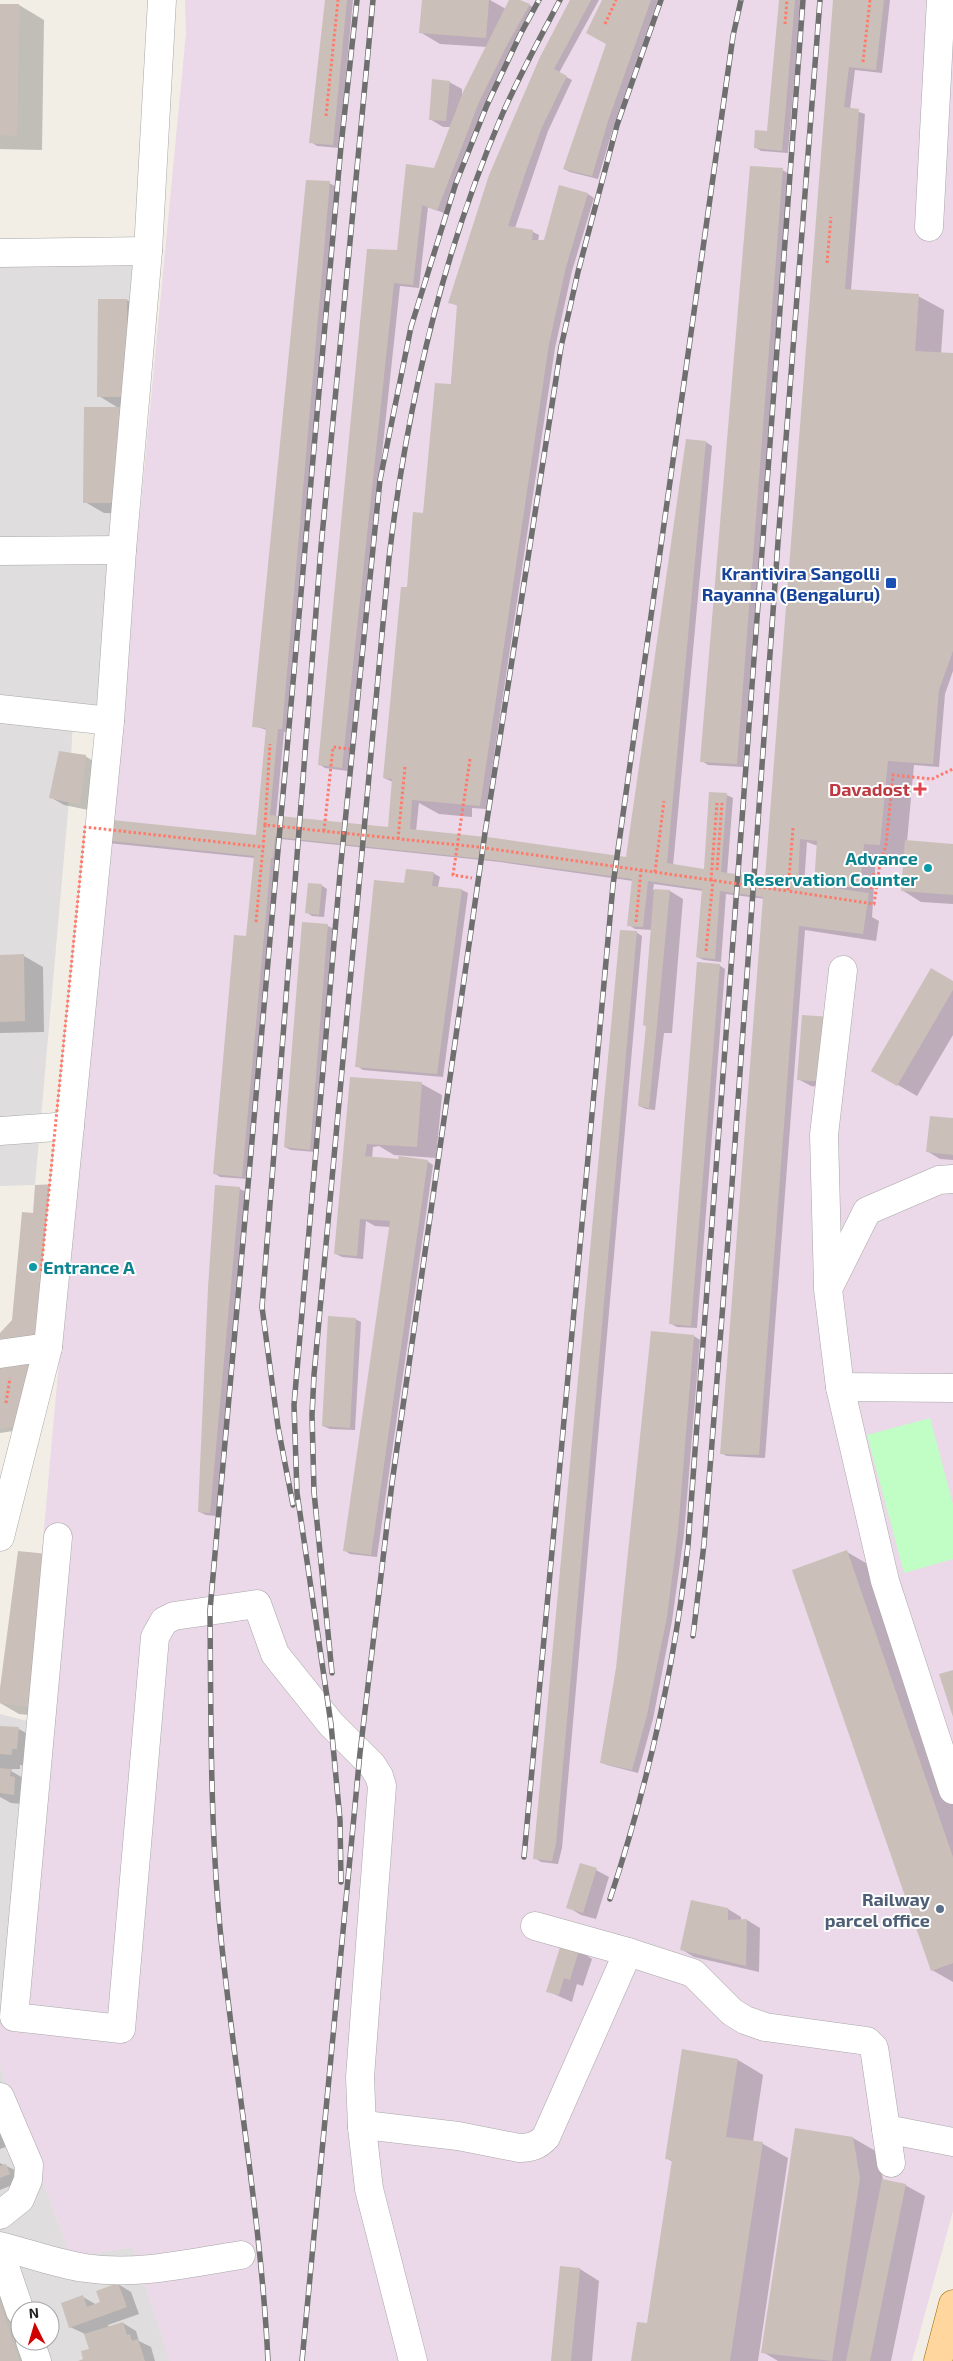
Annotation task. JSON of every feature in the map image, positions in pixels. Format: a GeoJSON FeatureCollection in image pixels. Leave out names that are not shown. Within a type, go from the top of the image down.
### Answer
{"type":"FeatureCollection","features":[{"type":"Feature","properties":{"kind":"main road"},"geometry":{"type":"LineString","coordinates":[[938,2361],[953,2305]]}},
{"type":"Feature","properties":{"kind":"street"},"geometry":{"type":"LineString","coordinates":[[2,1521],[48,1347],[110,721],[122,550],[148,251],[162,0]]}},
{"type":"Feature","properties":{"kind":"street"},"geometry":{"type":"LineString","coordinates":[[929,228],[946,44],[941,0]]}},
{"type":"Feature","properties":{"kind":"street"},"geometry":{"type":"LineString","coordinates":[[0,253],[148,251]]}},
{"type":"Feature","properties":{"kind":"street"},"geometry":{"type":"LineString","coordinates":[[0,550],[122,550]]}},
{"type":"Feature","properties":{"kind":"street"},"geometry":{"type":"LineString","coordinates":[[0,709],[110,721]]}},
{"type":"Feature","properties":{"kind":"street"},"geometry":{"type":"LineString","coordinates":[[843,970],[824,1135],[828,1289],[840,1388],[885,1581],[953,1790]]}},
{"type":"Feature","properties":{"kind":"street"},"geometry":{"type":"LineString","coordinates":[[0,1131],[70,1126]]}},
{"type":"Feature","properties":{"kind":"street"},"geometry":{"type":"LineString","coordinates":[[828,1289],[867,1211],[939,1180],[953,1180]]}},
{"type":"Feature","properties":{"kind":"street"},"geometry":{"type":"LineString","coordinates":[[5,1365],[48,1347]]}},
{"type":"Feature","properties":{"kind":"street"},"geometry":{"type":"LineString","coordinates":[[840,1388],[953,1388]]}},
{"type":"Feature","properties":{"kind":"street"},"geometry":{"type":"LineString","coordinates":[[58,1537],[14,2017],[121,2029],[155,1637],[164,1621],[174,1616],[256,1604],[275,1654],[331,1724],[372,1764],[382,1786],[360,2077],[362,2128],[369,2189],[413,2361]]}},
{"type":"Feature","properties":{"kind":"street"},"geometry":{"type":"LineString","coordinates":[[535,1926],[628,1952],[693,1973],[732,2012],[745,2020],[765,2027],[867,2041],[876,2054],[891,2163]]}},
{"type":"Feature","properties":{"kind":"street"},"geometry":{"type":"LineString","coordinates":[[362,2128],[373,2126],[458,2136],[519,2148],[528,2148],[541,2142],[546,2137],[628,1952]]}},
{"type":"Feature","properties":{"kind":"street"},"geometry":{"type":"LineString","coordinates":[[0,2097],[29,2165],[28,2180],[20,2199],[0,2215]]}},
{"type":"Feature","properties":{"kind":"street"},"geometry":{"type":"LineString","coordinates":[[886,2129],[953,2142]]}},
{"type":"Feature","properties":{"kind":"street"},"geometry":{"type":"LineString","coordinates":[[0,2246],[85,2268],[136,2270],[174,2268],[241,2255]]}},
{"type":"Feature","properties":{"kind":"street"},"geometry":{"type":"LineString","coordinates":[[0,2252],[17,2301]]}},
{"type":"Feature","properties":{"kind":"path"},"geometry":{"type":"LineString","coordinates":[[326,116],[338,0]]}},
{"type":"Feature","properties":{"kind":"path"},"geometry":{"type":"LineString","coordinates":[[605,24],[616,0]]}},
{"type":"Feature","properties":{"kind":"path"},"geometry":{"type":"LineString","coordinates":[[785,24],[787,0]]}},
{"type":"Feature","properties":{"kind":"path"},"geometry":{"type":"LineString","coordinates":[[863,62],[870,0]]}},
{"type":"Feature","properties":{"kind":"path"},"geometry":{"type":"LineString","coordinates":[[826,263],[831,216]]}},
{"type":"Feature","properties":{"kind":"path"},"geometry":{"type":"LineString","coordinates":[[256,922],[270,744]]}},
{"type":"Feature","properties":{"kind":"path"},"geometry":{"type":"LineString","coordinates":[[324,831],[333,747],[350,749]]}},
{"type":"Feature","properties":{"kind":"path"},"geometry":{"type":"LineString","coordinates":[[470,759],[453,874],[472,878]]}},
{"type":"Feature","properties":{"kind":"path"},"geometry":{"type":"LineString","coordinates":[[398,839],[405,767]]}},
{"type":"Feature","properties":{"kind":"path"},"geometry":{"type":"LineString","coordinates":[[871,889],[886,845],[893,775],[932,779],[953,769]]}},
{"type":"Feature","properties":{"kind":"path"},"geometry":{"type":"LineString","coordinates":[[655,872],[664,801]]}},
{"type":"Feature","properties":{"kind":"path"},"geometry":{"type":"LineString","coordinates":[[706,951],[712,880],[715,870],[719,803]]}},
{"type":"Feature","properties":{"kind":"path"},"geometry":{"type":"LineString","coordinates":[[265,825],[478,847],[874,904],[874,873]]}},
{"type":"Feature","properties":{"kind":"path"},"geometry":{"type":"LineString","coordinates":[[41,1271],[84,827],[263,846]]}},
{"type":"Feature","properties":{"kind":"path"},"geometry":{"type":"LineString","coordinates":[[788,891],[793,828]]}},
{"type":"Feature","properties":{"kind":"path"},"geometry":{"type":"LineString","coordinates":[[636,922],[641,870]]}},
{"type":"Feature","properties":{"kind":"path"},"geometry":{"type":"LineString","coordinates":[[4,1412],[5,1365]]}},
{"type":"Feature","properties":{"kind":"shaded area"},"geometry":{"type":"Polygon","coordinates":[[[185,0],[953,0],[953,2211],[912,2361],[170,2361],[133,2247],[71,2257],[0,2065],[0,2020],[62,1328],[186,33],[185,0]]]}},
{"type":"Feature","properties":{"kind":"shaded area"},"geometry":{"type":"Polygon","coordinates":[[[144,240],[101,707],[74,703],[68,812],[35,1185],[0,1186],[0,244],[144,240]]]}},
{"type":"Feature","properties":{"kind":"shaded area"},"geometry":{"type":"Polygon","coordinates":[[[0,1714],[27,1721],[0,2020],[0,1714]]]}},
{"type":"Feature","properties":{"kind":"shaded area"},"geometry":{"type":"Polygon","coordinates":[[[0,2065],[71,2257],[133,2247],[170,2361],[44,2361],[40,2351],[60,2351],[60,2301],[22,2301],[0,2243],[0,2065]]]}},
{"type":"Feature","properties":{"kind":"green space"},"geometry":{"type":"Polygon","coordinates":[[[930,1418],[953,1504],[953,1559],[904,1573],[867,1435],[930,1418]]]}},
{"type":"Feature","properties":{"kind":"building"},"geometry":{"type":"Polygon","coordinates":[[[325,0],[347,0],[333,145],[309,143],[325,0]]]}},
{"type":"Feature","properties":{"kind":"building"},"geometry":{"type":"Polygon","coordinates":[[[422,0],[489,0],[486,38],[419,33],[422,0]]]}},
{"type":"Feature","properties":{"kind":"building"},"geometry":{"type":"Polygon","coordinates":[[[509,0],[520,0],[530,4],[479,102],[437,211],[422,205],[413,285],[394,283],[342,768],[318,765],[367,249],[397,250],[406,164],[434,168],[463,92],[509,0]]]}},
{"type":"Feature","properties":{"kind":"building"},"geometry":{"type":"Polygon","coordinates":[[[570,0],[591,0],[554,69],[567,76],[542,127],[508,226],[533,230],[532,240],[544,240],[559,185],[588,193],[566,267],[549,344],[480,806],[412,800],[410,829],[495,838],[626,857],[686,439],[706,441],[667,863],[704,869],[709,792],[727,793],[721,872],[765,878],[833,0],[884,0],[876,70],[849,67],[844,107],[859,109],[845,289],[919,294],[915,351],[953,353],[953,651],[939,690],[933,764],[888,761],[880,845],[864,844],[860,888],[814,884],[817,841],[800,839],[798,883],[869,893],[863,934],[799,926],[759,1455],[720,1454],[763,897],[720,891],[715,959],[696,957],[702,889],[648,881],[643,927],[627,926],[632,879],[493,860],[275,837],[273,858],[271,858],[242,1177],[213,1174],[234,935],[246,936],[254,856],[101,840],[103,819],[256,835],[266,728],[252,727],[306,180],[330,181],[282,729],[278,729],[270,815],[388,827],[392,779],[383,778],[401,587],[407,587],[413,512],[423,513],[435,383],[451,384],[457,305],[448,303],[489,175],[540,57],[570,0]]]}},
{"type":"Feature","properties":{"kind":"building"},"geometry":{"type":"Polygon","coordinates":[[[602,0],[651,0],[608,121],[592,176],[563,169],[606,44],[586,33],[602,0]]]}},
{"type":"Feature","properties":{"kind":"building"},"geometry":{"type":"Polygon","coordinates":[[[779,0],[795,0],[782,151],[754,148],[755,130],[767,131],[779,0]]]}},
{"type":"Feature","properties":{"kind":"building"},"geometry":{"type":"Polygon","coordinates":[[[0,4],[19,4],[17,136],[0,135],[0,4]]]}},
{"type":"Feature","properties":{"kind":"building"},"geometry":{"type":"Polygon","coordinates":[[[432,79],[450,81],[446,121],[429,120],[432,79]]]}},
{"type":"Feature","properties":{"kind":"building"},"geometry":{"type":"Polygon","coordinates":[[[750,166],[783,168],[737,764],[700,762],[750,166]]]}},
{"type":"Feature","properties":{"kind":"building"},"geometry":{"type":"Polygon","coordinates":[[[98,299],[127,299],[127,397],[97,397],[98,299]]]}},
{"type":"Feature","properties":{"kind":"building"},"geometry":{"type":"Polygon","coordinates":[[[84,407],[120,407],[120,503],[83,503],[84,407]]]}},
{"type":"Feature","properties":{"kind":"building"},"geometry":{"type":"Polygon","coordinates":[[[59,751],[86,755],[80,805],[49,798],[59,751]]]}},
{"type":"Feature","properties":{"kind":"building","name":"Advance Reservation Counter"},"geometry":{"type":"Polygon","coordinates":[[[905,840],[953,844],[953,895],[901,891],[905,840]]]}},
{"type":"Feature","properties":{"kind":"building"},"geometry":{"type":"Polygon","coordinates":[[[406,869],[434,872],[432,886],[462,889],[437,1074],[355,1067],[374,880],[404,883],[406,869]]]}},
{"type":"Feature","properties":{"kind":"building"},"geometry":{"type":"Polygon","coordinates":[[[308,883],[322,884],[319,915],[305,913],[308,883]]]}},
{"type":"Feature","properties":{"kind":"building"},"geometry":{"type":"Polygon","coordinates":[[[654,889],[670,890],[649,1108],[638,1106],[646,1026],[643,1025],[654,889]]]}},
{"type":"Feature","properties":{"kind":"building"},"geometry":{"type":"Polygon","coordinates":[[[302,922],[328,924],[310,1150],[284,1147],[302,922]]]}},
{"type":"Feature","properties":{"kind":"building"},"geometry":{"type":"Polygon","coordinates":[[[620,930],[637,931],[556,1844],[552,1861],[533,1859],[620,930]]]}},
{"type":"Feature","properties":{"kind":"building"},"geometry":{"type":"Polygon","coordinates":[[[24,954],[25,1021],[0,1022],[0,955],[24,954]]]}},
{"type":"Feature","properties":{"kind":"building"},"geometry":{"type":"Polygon","coordinates":[[[697,962],[720,964],[691,1326],[669,1324],[697,962]]]}},
{"type":"Feature","properties":{"kind":"building"},"geometry":{"type":"Polygon","coordinates":[[[931,968],[953,981],[953,990],[897,1086],[871,1071],[931,968]]]}},
{"type":"Feature","properties":{"kind":"building"},"geometry":{"type":"Polygon","coordinates":[[[802,1015],[832,1017],[826,1082],[797,1080],[802,1015]]]}},
{"type":"Feature","properties":{"kind":"building"},"geometry":{"type":"Polygon","coordinates":[[[350,1077],[422,1082],[417,1147],[367,1144],[365,1156],[398,1159],[399,1156],[428,1160],[371,1555],[343,1551],[390,1221],[360,1219],[357,1256],[334,1254],[350,1077]]]}},
{"type":"Feature","properties":{"kind":"building"},"geometry":{"type":"Polygon","coordinates":[[[930,1116],[953,1118],[953,1155],[926,1152],[930,1116]]]}},
{"type":"Feature","properties":{"kind":"building","name":"Entrance A"},"geometry":{"type":"Polygon","coordinates":[[[57,1184],[40,1349],[19,1426],[0,1429],[0,1333],[12,1320],[22,1212],[33,1213],[35,1185],[57,1184]]]}},
{"type":"Feature","properties":{"kind":"building"},"geometry":{"type":"Polygon","coordinates":[[[215,1185],[240,1187],[210,1513],[198,1512],[208,1288],[215,1185]]]}},
{"type":"Feature","properties":{"kind":"building"},"geometry":{"type":"Polygon","coordinates":[[[328,1316],[356,1318],[350,1428],[322,1426],[328,1316]]]}},
{"type":"Feature","properties":{"kind":"building"},"geometry":{"type":"Polygon","coordinates":[[[651,1331],[694,1335],[678,1531],[667,1617],[647,1715],[632,1770],[600,1763],[616,1668],[651,1331]]]}},
{"type":"Feature","properties":{"kind":"building"},"geometry":{"type":"Polygon","coordinates":[[[847,1550],[953,1857],[953,1963],[931,1971],[792,1570],[847,1550]]]}},
{"type":"Feature","properties":{"kind":"building"},"geometry":{"type":"Polygon","coordinates":[[[18,1551],[48,1554],[29,1707],[0,1703],[0,1688],[18,1551]]]}},
{"type":"Feature","properties":{"kind":"building"},"geometry":{"type":"Polygon","coordinates":[[[953,1670],[953,1717],[939,1674],[953,1670]]]}},
{"type":"Feature","properties":{"kind":"building"},"geometry":{"type":"Polygon","coordinates":[[[0,1726],[19,1727],[17,1749],[12,1749],[12,1755],[0,1754],[0,1726]]]}},
{"type":"Feature","properties":{"kind":"building"},"geometry":{"type":"Polygon","coordinates":[[[0,1768],[11,1769],[10,1776],[15,1777],[14,1795],[0,1793],[0,1768]]]}},
{"type":"Feature","properties":{"kind":"building"},"geometry":{"type":"Polygon","coordinates":[[[580,1863],[597,1868],[583,1913],[566,1908],[580,1863]]]}},
{"type":"Feature","properties":{"kind":"building"},"geometry":{"type":"Polygon","coordinates":[[[691,1900],[728,1908],[728,1920],[747,1919],[746,1966],[680,1950],[691,1900]]]}},
{"type":"Feature","properties":{"kind":"building"},"geometry":{"type":"Polygon","coordinates":[[[562,1941],[579,1950],[570,1980],[564,1978],[559,1995],[546,1992],[562,1941]]]}},
{"type":"Feature","properties":{"kind":"building"},"geometry":{"type":"Polygon","coordinates":[[[682,2049],[738,2059],[726,2137],[763,2142],[730,2361],[631,2361],[637,2322],[647,2323],[672,2160],[665,2159],[682,2049]]]}},
{"type":"Feature","properties":{"kind":"building"},"geometry":{"type":"Polygon","coordinates":[[[795,2128],[853,2137],[860,2178],[832,2361],[761,2353],[795,2128]]]}},
{"type":"Feature","properties":{"kind":"building"},"geometry":{"type":"Polygon","coordinates":[[[6,2164],[10,2174],[0,2178],[0,2166],[6,2164]]]}},
{"type":"Feature","properties":{"kind":"building"},"geometry":{"type":"Polygon","coordinates":[[[882,2179],[906,2184],[870,2361],[846,2361],[882,2179]]]}},
{"type":"Feature","properties":{"kind":"building"},"geometry":{"type":"Polygon","coordinates":[[[560,2266],[580,2268],[571,2361],[551,2361],[560,2266]]]}},
{"type":"Feature","properties":{"kind":"building"},"geometry":{"type":"Polygon","coordinates":[[[118,2283],[127,2307],[69,2328],[61,2303],[83,2295],[87,2307],[100,2302],[96,2291],[118,2283]]]}},
{"type":"Feature","properties":{"kind":"building"},"geometry":{"type":"Polygon","coordinates":[[[0,2303],[10,2334],[10,2351],[16,2351],[19,2361],[0,2361],[0,2303]]]}},
{"type":"Feature","properties":{"kind":"building"},"geometry":{"type":"Polygon","coordinates":[[[123,2322],[127,2335],[130,2334],[132,2341],[138,2339],[145,2361],[78,2361],[83,2359],[81,2351],[89,2349],[84,2334],[123,2322]]]}},
{"type":"Feature","properties":{"kind":"railway"},"geometry":{"type":"LineString","coordinates":[[268,2361],[260,2252],[220,1928],[214,1848],[210,1610],[341,146],[357,0]]}},
{"type":"Feature","properties":{"kind":"railway"},"geometry":{"type":"LineString","coordinates":[[293,1505],[278,1427],[262,1307],[321,547],[373,0]]}},
{"type":"Feature","properties":{"kind":"railway"},"geometry":{"type":"LineString","coordinates":[[341,1882],[340,1820],[331,1724],[297,1493],[294,1405],[341,862],[380,480],[411,327],[456,183],[487,105],[539,0]]}},
{"type":"Feature","properties":{"kind":"railway"},"geometry":{"type":"LineString","coordinates":[[332,1673],[314,1492],[312,1415],[314,1375],[389,558],[406,444],[429,332],[444,277],[480,169],[502,115],[560,0]]}},
{"type":"Feature","properties":{"kind":"railway"},"geometry":{"type":"LineString","coordinates":[[302,2361],[360,1753],[392,1483],[485,833],[561,347],[578,272],[617,125],[661,0]]}},
{"type":"Feature","properties":{"kind":"railway"},"geometry":{"type":"LineString","coordinates":[[524,1857],[613,885],[733,36],[741,0]]}},
{"type":"Feature","properties":{"kind":"railway"},"geometry":{"type":"LineString","coordinates":[[610,1899],[648,1768],[668,1679],[688,1545],[803,0]]}},
{"type":"Feature","properties":{"kind":"railway"},"geometry":{"type":"LineString","coordinates":[[693,1636],[704,1544],[728,1240],[778,542],[820,0]]}},
{"type":"Feature","properties":{"kind":"place","name":"Krantivira Sangolli Rayanna (Bengaluru)"},"geometry":{"type":"Point","coordinates":[891,583]}},
{"type":"Feature","properties":{"kind":"place","name":"Davadost"},"geometry":{"type":"Point","coordinates":[920,789]}},
{"type":"Feature","properties":{"kind":"place","name":"Advance Reservation Counter"},"geometry":{"type":"Point","coordinates":[928,868]}},
{"type":"Feature","properties":{"kind":"place","name":"Entrance A"},"geometry":{"type":"Point","coordinates":[33,1267]}},
{"type":"Feature","properties":{"kind":"place","name":"Railway parcel office"},"geometry":{"type":"Point","coordinates":[940,1909]}}]}
